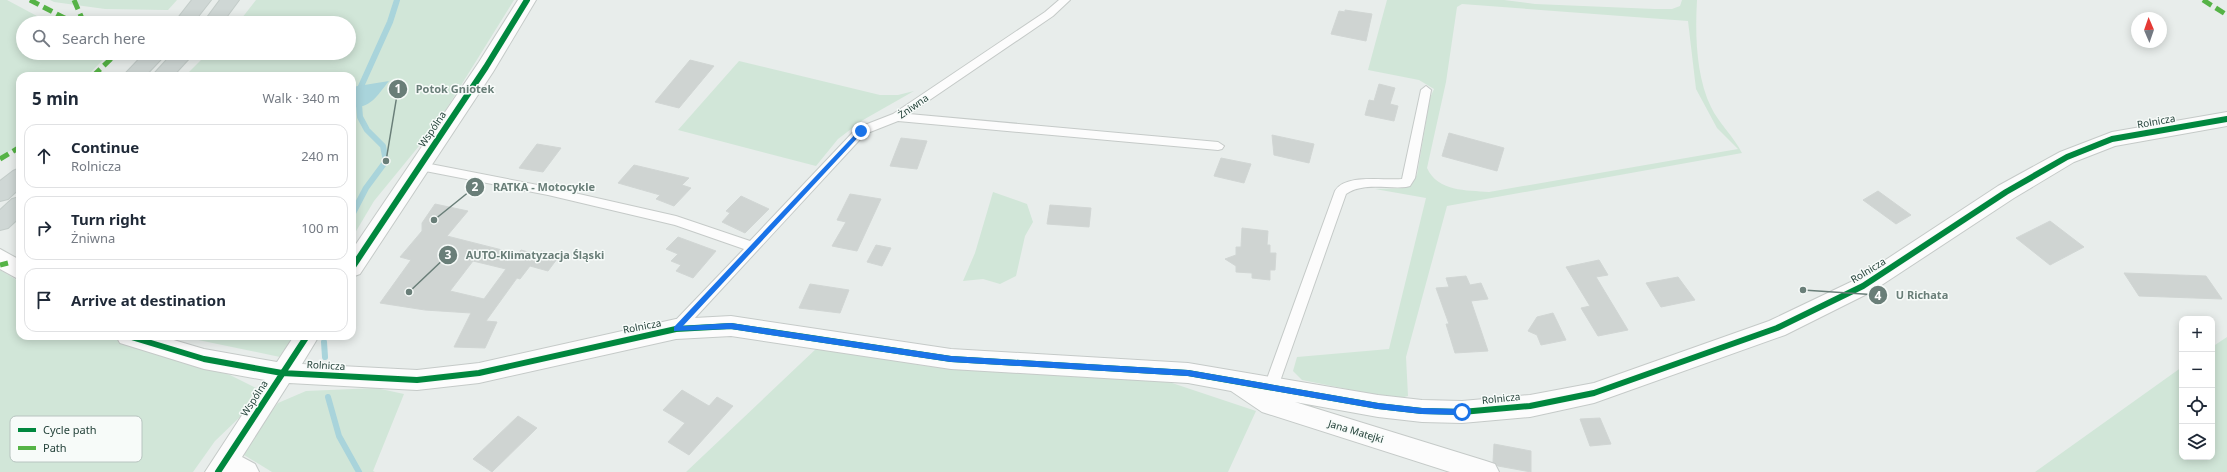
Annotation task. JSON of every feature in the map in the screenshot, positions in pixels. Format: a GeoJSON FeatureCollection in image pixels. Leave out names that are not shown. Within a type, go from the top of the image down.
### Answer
{"type":"FeatureCollection","features":[{"type":"Feature","properties":{"kind":"main road"},"geometry":{"type":"LineString","coordinates":[[189,16],[202,0]]}},
{"type":"Feature","properties":{"kind":"main road"},"geometry":{"type":"LineString","coordinates":[[217,16],[230,0]]}},
{"type":"Feature","properties":{"kind":"main road"},"geometry":{"type":"LineString","coordinates":[[137,72],[150,60]]}},
{"type":"Feature","properties":{"kind":"main road"},"geometry":{"type":"LineString","coordinates":[[166,72],[177,60]]}},
{"type":"Feature","properties":{"kind":"main road"},"geometry":{"type":"LineString","coordinates":[[0,193],[16,179]]}},
{"type":"Feature","properties":{"kind":"main road"},"geometry":{"type":"LineString","coordinates":[[0,222],[16,208]]}},
{"type":"Feature","properties":{"kind":"street","name":"Wspólna"},"geometry":{"type":"LineString","coordinates":[[356,262],[486,67],[527,0]]}},
{"type":"Feature","properties":{"kind":"street","name":"Rolnicza"},"geometry":{"type":"LineString","coordinates":[[141,340],[204,359],[282,374],[416,380],[479,373],[676,329],[731,326],[951,359],[1188,373],[1378,406],[1422,411],[1462,412],[1530,406],[1594,393],[1777,328],[1863,286],[2006,192],[2067,157],[2112,140],[2227,119]]}},
{"type":"Feature","properties":{"kind":"street"},"geometry":{"type":"LineString","coordinates":[[0,258],[16,268]]}},
{"type":"Feature","properties":{"kind":"street","name":"Wspólna"},"geometry":{"type":"LineString","coordinates":[[230,468],[282,374],[304,340]]}},
{"type":"Feature","properties":{"kind":"street","name":"Jana Matejki"},"geometry":{"type":"LineString","coordinates":[[1231,380],[1271,405],[1486,472]]}},
{"type":"Feature","properties":{"kind":"lane","name":"Żniwna"},"geometry":{"type":"LineString","coordinates":[[676,329],[861,131],[897,117],[958,74],[1049,14],[1065,0]]}},
{"type":"Feature","properties":{"kind":"lane"},"geometry":{"type":"LineString","coordinates":[[1271,387],[1341,191],[1348,185],[1360,183],[1392,186],[1406,183],[1409,178],[1426,90]]}},
{"type":"Feature","properties":{"kind":"lane"},"geometry":{"type":"LineString","coordinates":[[897,117],[1218,146]]}},
{"type":"Feature","properties":{"kind":"lane"},"geometry":{"type":"LineString","coordinates":[[420,166],[548,191],[676,221],[752,247]]}},
{"type":"Feature","properties":{"kind":"green space"},"geometry":{"type":"Polygon","coordinates":[[[0,0],[7,0],[37,16],[16,16],[16,60],[103,60],[91,72],[16,72],[16,147],[0,157],[0,0]]]}},
{"type":"Feature","properties":{"kind":"green space"},"geometry":{"type":"Polygon","coordinates":[[[50,0],[177,0],[168,10],[105,9],[54,2],[50,0]]]}},
{"type":"Feature","properties":{"kind":"green space"},"geometry":{"type":"Polygon","coordinates":[[[256,0],[514,0],[437,124],[374,201],[356,231],[356,72],[189,72],[201,60],[356,60],[356,16],[243,16],[256,0]]]}},
{"type":"Feature","properties":{"kind":"green space"},"geometry":{"type":"Polygon","coordinates":[[[1387,0],[1504,0],[1535,4],[1672,9],[1680,6],[1682,0],[1697,0],[1696,27],[1699,68],[1702,82],[1714,113],[1742,153],[1447,206],[1406,357],[1408,396],[1397,399],[1302,380],[1293,371],[1297,357],[1389,349],[1426,198],[1375,189],[1404,188],[1417,175],[1430,98],[1434,89],[1419,80],[1368,70],[1387,0]],[[1462,4],[1457,7],[1446,82],[1427,168],[1438,182],[1445,186],[1462,190],[1489,192],[1738,149],[1717,128],[1696,89],[1688,21],[1462,4]]]}},
{"type":"Feature","properties":{"kind":"green space"},"geometry":{"type":"Polygon","coordinates":[[[739,61],[880,95],[898,95],[914,91],[863,120],[838,139],[816,166],[678,130],[739,61]]]}},
{"type":"Feature","properties":{"kind":"green space"},"geometry":{"type":"Polygon","coordinates":[[[993,192],[1027,204],[1033,222],[1025,236],[1016,276],[1000,284],[983,279],[963,281],[975,253],[993,192]]]}},
{"type":"Feature","properties":{"kind":"green space"},"geometry":{"type":"Polygon","coordinates":[[[0,270],[16,280],[16,340],[127,340],[230,375],[256,388],[240,417],[215,441],[193,472],[0,472],[0,270]]]}},
{"type":"Feature","properties":{"kind":"green space"},"geometry":{"type":"Polygon","coordinates":[[[2227,337],[2227,472],[2035,472],[2179,369],[2179,460],[2215,460],[2215,345],[2227,337]]]}},
{"type":"Feature","properties":{"kind":"green space"},"geometry":{"type":"Polygon","coordinates":[[[198,340],[291,340],[280,357],[198,340]]]}},
{"type":"Feature","properties":{"kind":"green space"},"geometry":{"type":"Polygon","coordinates":[[[818,347],[925,366],[1169,382],[1256,411],[1228,472],[686,472],[818,347]]]}},
{"type":"Feature","properties":{"kind":"green space"},"geometry":{"type":"Polygon","coordinates":[[[376,388],[404,394],[373,471],[375,472],[272,472],[239,452],[278,403],[306,391],[376,388]]]}},
{"type":"Feature","properties":{"kind":"water"},"geometry":{"type":"Polygon","coordinates":[[[389,81],[374,100],[364,106],[359,107],[356,107],[356,86],[389,81]]]}},
{"type":"Feature","properties":{"kind":"building"},"geometry":{"type":"Polygon","coordinates":[[[1345,10],[1372,14],[1366,41],[1331,34],[1339,11],[1345,12],[1345,10]]]}},
{"type":"Feature","properties":{"kind":"building"},"geometry":{"type":"Polygon","coordinates":[[[690,60],[714,66],[679,108],[655,102],[690,60]]]}},
{"type":"Feature","properties":{"kind":"building"},"geometry":{"type":"Polygon","coordinates":[[[1379,84],[1395,88],[1390,104],[1398,106],[1394,121],[1365,115],[1369,100],[1374,101],[1379,84]]]}},
{"type":"Feature","properties":{"kind":"building"},"geometry":{"type":"Polygon","coordinates":[[[1449,133],[1504,148],[1497,171],[1442,156],[1449,133]]]}},
{"type":"Feature","properties":{"kind":"building"},"geometry":{"type":"Polygon","coordinates":[[[1272,135],[1314,144],[1309,163],[1274,155],[1272,135]]]}},
{"type":"Feature","properties":{"kind":"building"},"geometry":{"type":"Polygon","coordinates":[[[901,138],[927,141],[917,169],[890,166],[901,138]]]}},
{"type":"Feature","properties":{"kind":"building"},"geometry":{"type":"Polygon","coordinates":[[[537,144],[561,148],[543,172],[519,168],[537,144]]]}},
{"type":"Feature","properties":{"kind":"building"},"geometry":{"type":"Polygon","coordinates":[[[1221,158],[1251,164],[1244,183],[1214,176],[1221,158]]]}},
{"type":"Feature","properties":{"kind":"building"},"geometry":{"type":"Polygon","coordinates":[[[634,165],[689,178],[682,185],[691,188],[674,206],[656,199],[660,195],[618,183],[634,165]]]}},
{"type":"Feature","properties":{"kind":"building"},"geometry":{"type":"Polygon","coordinates":[[[1878,191],[1911,215],[1896,224],[1863,200],[1878,191]]]}},
{"type":"Feature","properties":{"kind":"building"},"geometry":{"type":"Polygon","coordinates":[[[850,194],[881,199],[857,251],[832,246],[846,222],[837,220],[850,194]]]}},
{"type":"Feature","properties":{"kind":"building"},"geometry":{"type":"Polygon","coordinates":[[[741,196],[769,209],[745,233],[722,222],[730,213],[726,211],[741,196]]]}},
{"type":"Feature","properties":{"kind":"building"},"geometry":{"type":"Polygon","coordinates":[[[435,204],[468,211],[447,236],[518,254],[521,250],[539,255],[541,251],[560,255],[548,271],[530,266],[520,279],[517,278],[486,321],[497,322],[485,348],[454,347],[471,313],[425,310],[380,303],[411,260],[400,257],[422,231],[422,223],[435,204]],[[473,261],[450,291],[484,299],[506,269],[473,261]]]}},
{"type":"Feature","properties":{"kind":"building"},"geometry":{"type":"Polygon","coordinates":[[[1050,205],[1091,208],[1089,227],[1047,224],[1050,205]]]}},
{"type":"Feature","properties":{"kind":"building"},"geometry":{"type":"Polygon","coordinates":[[[2050,221],[2084,247],[2050,265],[2016,238],[2050,221]]]}},
{"type":"Feature","properties":{"kind":"building"},"geometry":{"type":"Polygon","coordinates":[[[1242,228],[1268,231],[1267,245],[1270,245],[1270,253],[1276,253],[1275,270],[1270,270],[1270,280],[1252,278],[1252,273],[1236,272],[1236,266],[1225,259],[1236,255],[1236,247],[1241,247],[1242,228]]]}},
{"type":"Feature","properties":{"kind":"building"},"geometry":{"type":"Polygon","coordinates":[[[678,237],[716,251],[693,278],[676,271],[681,265],[671,261],[678,254],[666,249],[678,237]]]}},
{"type":"Feature","properties":{"kind":"building"},"geometry":{"type":"Polygon","coordinates":[[[876,245],[891,248],[882,266],[867,262],[876,245]]]}},
{"type":"Feature","properties":{"kind":"building"},"geometry":{"type":"Polygon","coordinates":[[[1599,260],[1608,275],[1596,277],[1628,330],[1598,336],[1581,308],[1590,306],[1566,267],[1599,260]]]}},
{"type":"Feature","properties":{"kind":"building"},"geometry":{"type":"Polygon","coordinates":[[[2124,273],[2206,276],[2222,299],[2139,296],[2124,273]]]}},
{"type":"Feature","properties":{"kind":"building"},"geometry":{"type":"Polygon","coordinates":[[[1466,276],[1470,285],[1481,283],[1488,299],[1471,301],[1488,351],[1455,353],[1446,324],[1449,324],[1436,288],[1449,287],[1446,278],[1466,276]]]}},
{"type":"Feature","properties":{"kind":"building"},"geometry":{"type":"Polygon","coordinates":[[[1678,277],[1695,300],[1661,307],[1646,283],[1678,277]]]}},
{"type":"Feature","properties":{"kind":"building"},"geometry":{"type":"Polygon","coordinates":[[[810,284],[849,290],[840,313],[799,308],[810,284]]]}},
{"type":"Feature","properties":{"kind":"building"},"geometry":{"type":"Polygon","coordinates":[[[1553,313],[1566,340],[1541,345],[1537,335],[1528,331],[1537,317],[1553,313]]]}},
{"type":"Feature","properties":{"kind":"building"},"geometry":{"type":"Polygon","coordinates":[[[682,390],[709,406],[717,397],[733,406],[689,455],[668,442],[685,423],[663,410],[682,390]]]}},
{"type":"Feature","properties":{"kind":"building"},"geometry":{"type":"Polygon","coordinates":[[[518,416],[537,428],[492,472],[473,459],[518,416]]]}},
{"type":"Feature","properties":{"kind":"building"},"geometry":{"type":"Polygon","coordinates":[[[1600,418],[1611,444],[1590,446],[1580,419],[1600,418]]]}},
{"type":"Feature","properties":{"kind":"building"},"geometry":{"type":"Polygon","coordinates":[[[1494,444],[1531,451],[1531,472],[1498,466],[1493,462],[1494,444]]]}},
{"type":"Feature","properties":{"kind":"waterway"},"geometry":{"type":"LineString","coordinates":[[356,207],[366,188],[386,161],[383,146],[367,130],[360,117],[358,93],[390,22],[397,0]]}},
{"type":"Feature","properties":{"kind":"waterway"},"geometry":{"type":"LineString","coordinates":[[324,342],[325,357]]}},
{"type":"Feature","properties":{"kind":"waterway"},"geometry":{"type":"LineString","coordinates":[[328,397],[339,436],[359,472]]}},
{"type":"Feature","properties":{"kind":"marked path"},"geometry":{"type":"LineString","coordinates":[[30,0],[61,16]]}},
{"type":"Feature","properties":{"kind":"marked path"},"geometry":{"type":"LineString","coordinates":[[74,0],[81,16]]}},
{"type":"Feature","properties":{"kind":"marked path"},"geometry":{"type":"LineString","coordinates":[[2203,0],[2227,15]]}},
{"type":"Feature","properties":{"kind":"marked path"},"geometry":{"type":"LineString","coordinates":[[97,72],[110,60]]}},
{"type":"Feature","properties":{"kind":"marked path"},"geometry":{"type":"LineString","coordinates":[[0,159],[16,149]]}},
{"type":"Feature","properties":{"kind":"marked path"},"geometry":{"type":"LineString","coordinates":[[0,265],[8,263]]}},
{"type":"Feature","properties":{"kind":"cycle path"},"geometry":{"type":"LineString","coordinates":[[356,262],[486,67],[527,0]]}},
{"type":"Feature","properties":{"kind":"cycle path"},"geometry":{"type":"LineString","coordinates":[[141,340],[204,359],[282,373],[417,380],[479,373],[676,329],[731,326],[951,359],[1188,373],[1378,406],[1422,411],[1462,412],[1530,406],[1594,393],[1777,328],[1863,286],[2006,192],[2067,157],[2112,139],[2227,119]]}},
{"type":"Feature","properties":{"kind":"cycle path"},"geometry":{"type":"LineString","coordinates":[[218,472],[304,340]]}},
{"type":"Feature","properties":{"kind":"place","name":"Potok Gniotek"},"geometry":{"type":"Point","coordinates":[386,161]}},
{"type":"Feature","properties":{"kind":"place","name":"RATKA - Motocykle"},"geometry":{"type":"Point","coordinates":[434,220]}},
{"type":"Feature","properties":{"kind":"place","name":"U Richata"},"geometry":{"type":"Point","coordinates":[1803,290]}},
{"type":"Feature","properties":{"kind":"place","name":"AUTO-Klimatyzacja Śląski"},"geometry":{"type":"Point","coordinates":[409,292]}},
{"type":"Feature","properties":{"kind":"route"},"geometry":{"type":"LineString","coordinates":[[861,131],[676,329],[731,326],[782,332],[951,359],[1188,373],[1378,406],[1422,411],[1462,412]]}}]}
